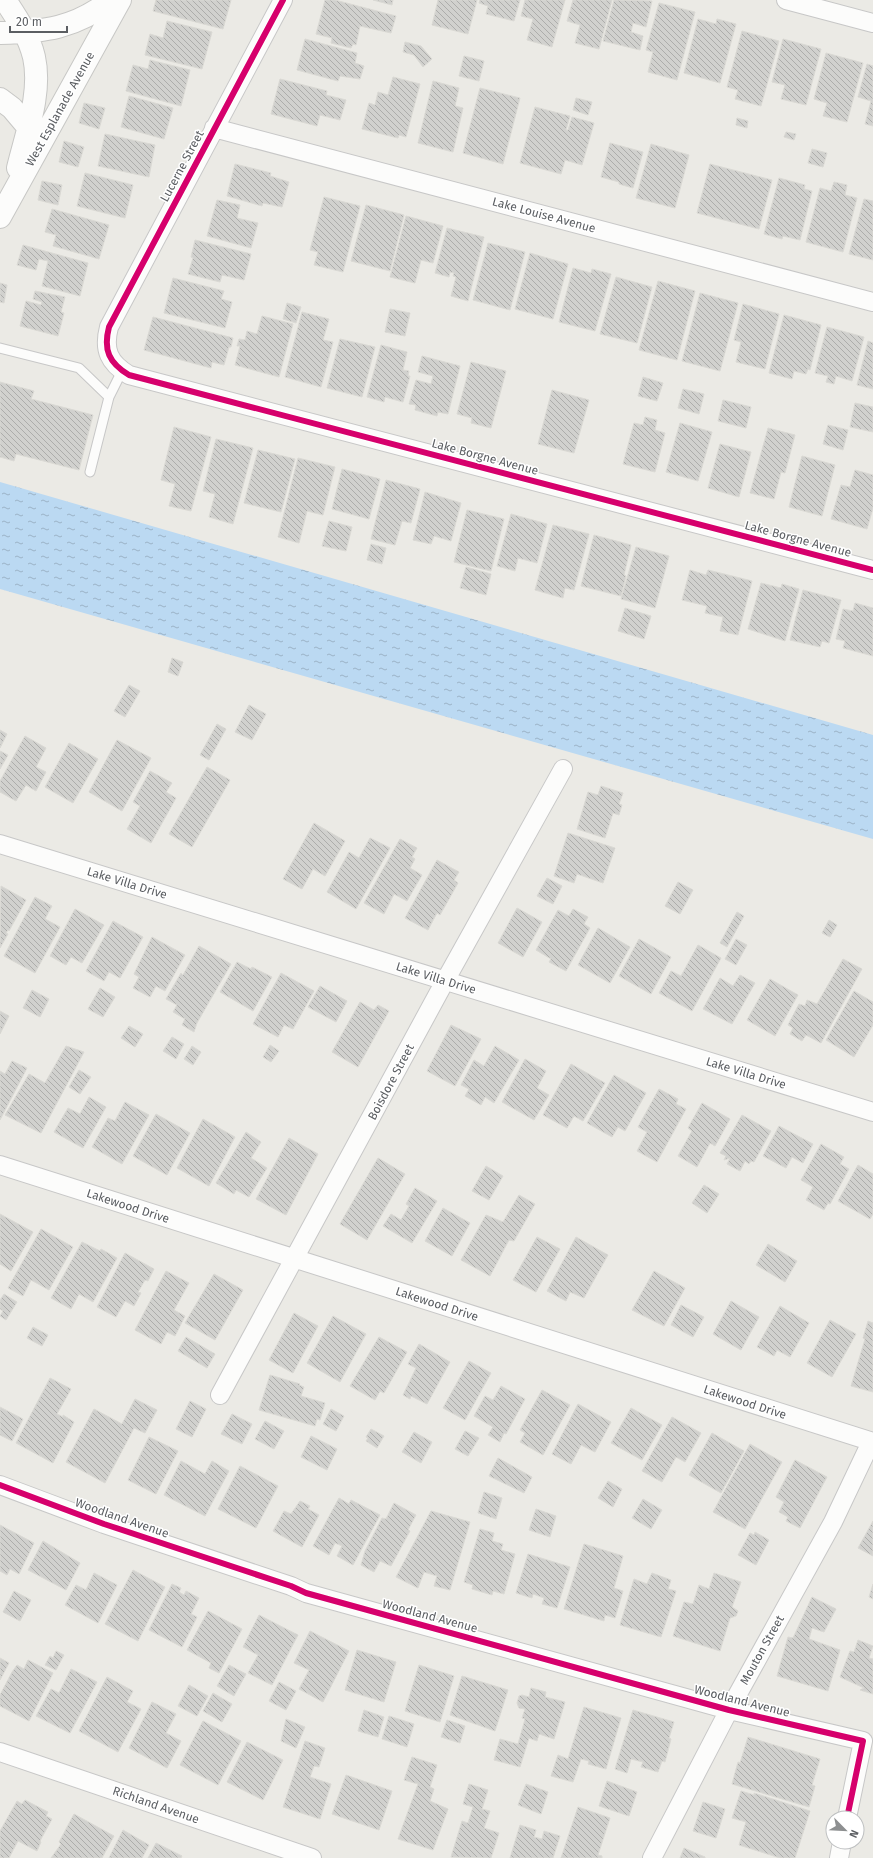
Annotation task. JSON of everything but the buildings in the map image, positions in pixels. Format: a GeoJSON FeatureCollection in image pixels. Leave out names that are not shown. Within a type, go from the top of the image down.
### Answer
{"type":"FeatureCollection","features":[{"type":"Feature","properties":{"kind":"main road"},"geometry":{"type":"LineString","coordinates":[[6,0],[26,32],[34,56],[37,74],[34,101],[11,197]]}},
{"type":"Feature","properties":{"kind":"main road"},"geometry":{"type":"LineString","coordinates":[[0,33],[26,32],[65,26],[97,11],[112,0]]}},
{"type":"Feature","properties":{"kind":"main road","name":"West Esplanade Avenue"},"geometry":{"type":"LineString","coordinates":[[0,217],[120,0]]}},
{"type":"Feature","properties":{"kind":"main road"},"geometry":{"type":"LineString","coordinates":[[0,99],[12,108],[28,127]]}},
{"type":"Feature","properties":{"kind":"street","name":"Lucerne Street"},"geometry":{"type":"LineString","coordinates":[[106,345],[108,327],[283,0]]}},
{"type":"Feature","properties":{"kind":"street"},"geometry":{"type":"LineString","coordinates":[[786,0],[873,23]]}},
{"type":"Feature","properties":{"kind":"street","name":"Lake Louise Avenue"},"geometry":{"type":"LineString","coordinates":[[214,128],[873,302]]}},
{"type":"Feature","properties":{"kind":"street","name":"Lake Borgne Avenue"},"geometry":{"type":"LineString","coordinates":[[106,345],[108,354],[113,364],[129,375],[873,570]]}},
{"type":"Feature","properties":{"kind":"street","name":"Boisdore Street"},"geometry":{"type":"LineString","coordinates":[[220,1395],[445,981],[563,770]]}},
{"type":"Feature","properties":{"kind":"street","name":"Lake Villa Drive"},"geometry":{"type":"LineString","coordinates":[[0,844],[873,1112]]}},
{"type":"Feature","properties":{"kind":"street","name":"Lakewood Drive"},"geometry":{"type":"LineString","coordinates":[[0,1166],[872,1442]]}},
{"type":"Feature","properties":{"kind":"street","name":"Mouton Street"},"geometry":{"type":"LineString","coordinates":[[652,1858],[729,1710],[833,1522],[872,1442]]}},
{"type":"Feature","properties":{"kind":"street","name":"Woodland Avenue"},"geometry":{"type":"LineString","coordinates":[[0,1485],[104,1524],[292,1586],[306,1593],[729,1710],[863,1741],[849,1810]]}},
{"type":"Feature","properties":{"kind":"street","name":"Richland Avenue"},"geometry":{"type":"LineString","coordinates":[[0,1752],[312,1858]]}},
{"type":"Feature","properties":{"kind":"lane"},"geometry":{"type":"LineString","coordinates":[[0,348],[79,368],[109,397]]}},
{"type":"Feature","properties":{"kind":"lane"},"geometry":{"type":"LineString","coordinates":[[90,472],[109,397],[122,371]]}},
{"type":"Feature","properties":{"kind":"water"},"geometry":{"type":"Polygon","coordinates":[[[0,482],[873,735],[873,839],[0,589],[0,482]]]}},
{"type":"Feature","properties":{"kind":"cycle path"},"geometry":{"type":"LineString","coordinates":[[283,0],[109,327],[107,335],[107,349],[112,361],[117,366],[129,375],[873,570]]}},
{"type":"Feature","properties":{"kind":"cycle path"},"geometry":{"type":"LineString","coordinates":[[0,1485],[104,1524],[291,1586],[306,1593],[729,1710],[863,1741],[849,1810]]}}]}
